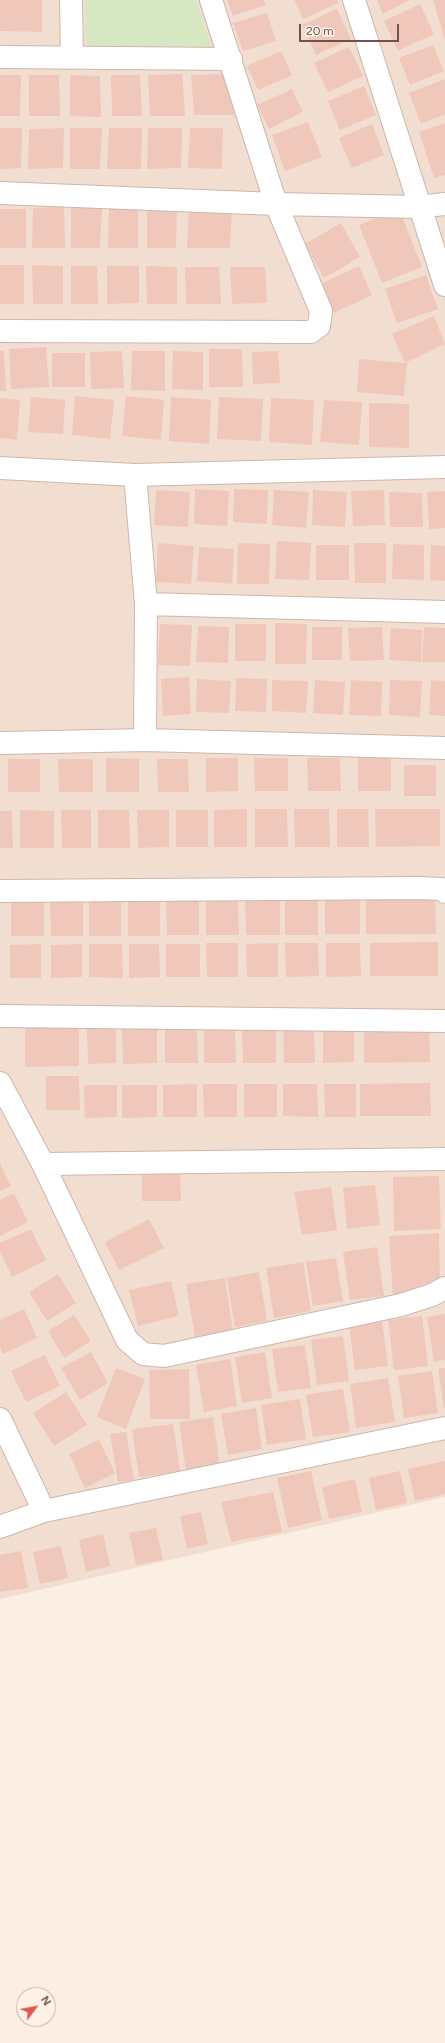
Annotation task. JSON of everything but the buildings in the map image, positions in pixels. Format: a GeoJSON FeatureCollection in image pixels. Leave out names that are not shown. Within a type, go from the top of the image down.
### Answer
{"type":"FeatureCollection","features":[{"type":"Feature","properties":{"kind":"street"},"geometry":{"type":"LineString","coordinates":[[71,0],[72,58]]}},
{"type":"Feature","properties":{"kind":"street"},"geometry":{"type":"LineString","coordinates":[[0,331],[311,332],[318,326],[321,311],[276,204],[211,0]]}},
{"type":"Feature","properties":{"kind":"street"},"geometry":{"type":"LineString","coordinates":[[354,0],[445,285]]}},
{"type":"Feature","properties":{"kind":"street"},"geometry":{"type":"LineString","coordinates":[[0,57],[231,59]]}},
{"type":"Feature","properties":{"kind":"street"},"geometry":{"type":"LineString","coordinates":[[0,194],[276,204],[419,207],[445,204]]}},
{"type":"Feature","properties":{"kind":"street"},"geometry":{"type":"LineString","coordinates":[[0,468],[135,475],[445,467]]}},
{"type":"Feature","properties":{"kind":"street"},"geometry":{"type":"LineString","coordinates":[[135,475],[146,604],[145,740]]}},
{"type":"Feature","properties":{"kind":"street"},"geometry":{"type":"LineString","coordinates":[[146,604],[445,612]]}},
{"type":"Feature","properties":{"kind":"street"},"geometry":{"type":"LineString","coordinates":[[0,743],[145,740],[445,748]]}},
{"type":"Feature","properties":{"kind":"street"},"geometry":{"type":"LineString","coordinates":[[0,891],[419,888],[441,889],[445,892]]}},
{"type":"Feature","properties":{"kind":"street"},"geometry":{"type":"LineString","coordinates":[[0,1016],[445,1021]]}},
{"type":"Feature","properties":{"kind":"street"},"geometry":{"type":"LineString","coordinates":[[0,1083],[43,1164],[127,1340],[143,1354],[164,1356],[401,1305],[432,1295],[445,1288]]}},
{"type":"Feature","properties":{"kind":"street"},"geometry":{"type":"LineString","coordinates":[[43,1164],[445,1159]]}},
{"type":"Feature","properties":{"kind":"street"},"geometry":{"type":"LineString","coordinates":[[0,1419],[44,1511]]}},
{"type":"Feature","properties":{"kind":"street"},"geometry":{"type":"LineString","coordinates":[[0,1527],[44,1511],[445,1428]]}},
{"type":"Feature","properties":{"kind":"shaded area"},"geometry":{"type":"Polygon","coordinates":[[[0,0],[445,0],[445,1497],[0,1599],[0,0]]]}},
{"type":"Feature","properties":{"kind":"green space"},"geometry":{"type":"Polygon","coordinates":[[[85,0],[196,0],[211,47],[86,46],[85,0]]]}}]}
